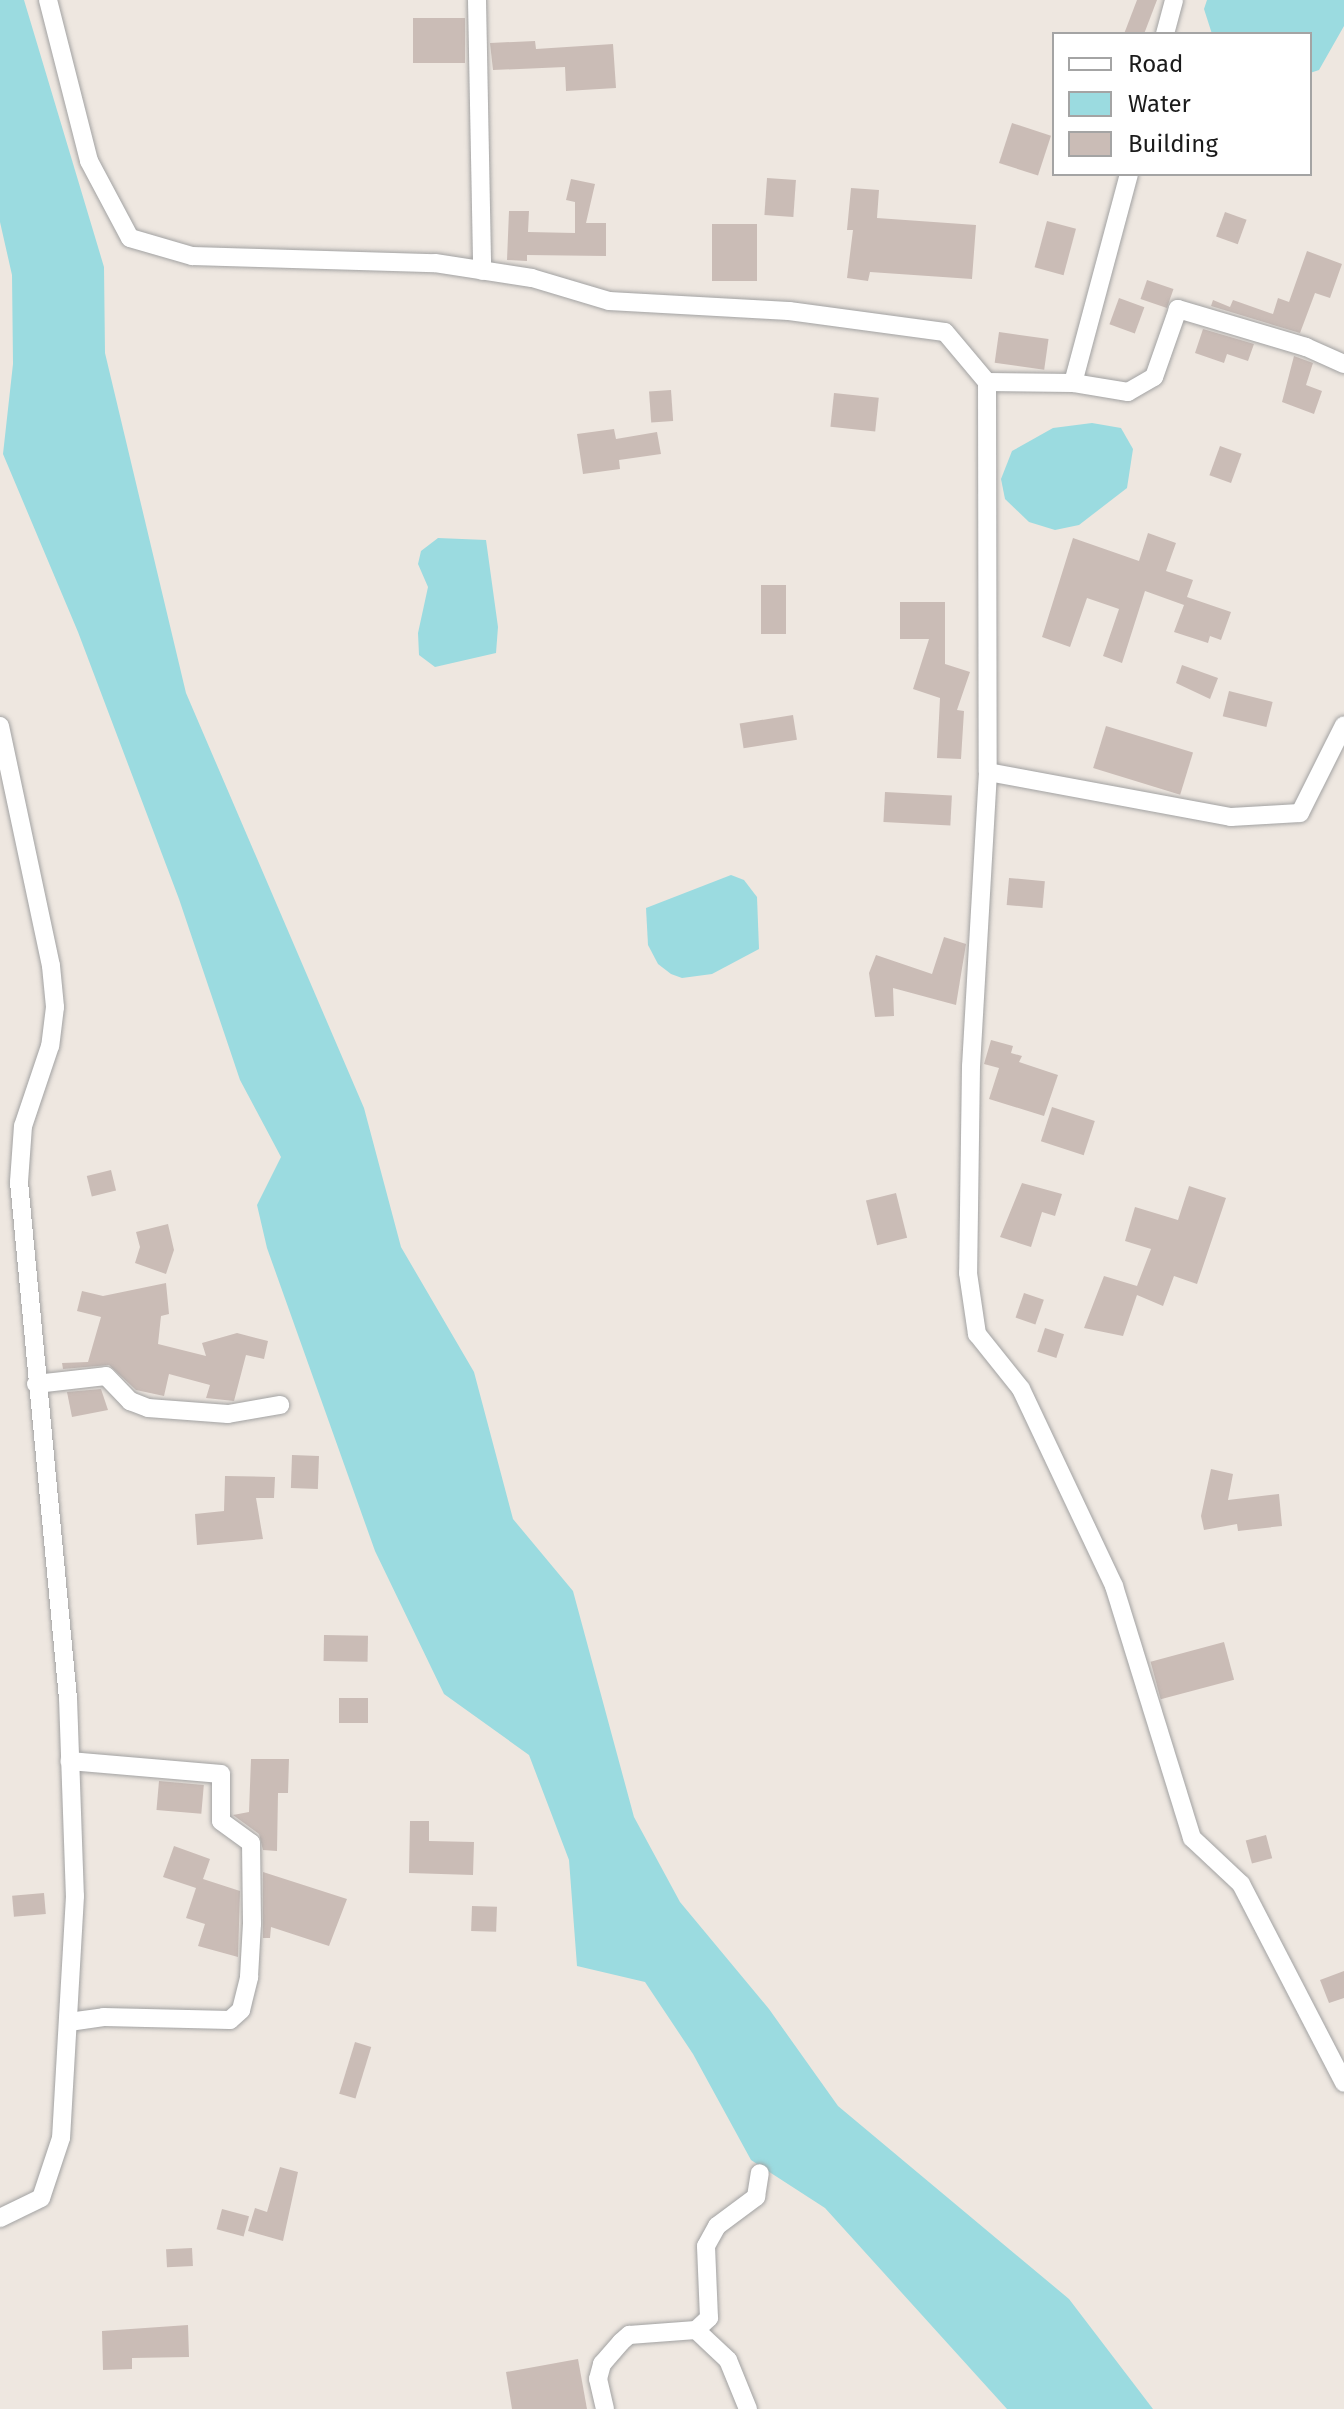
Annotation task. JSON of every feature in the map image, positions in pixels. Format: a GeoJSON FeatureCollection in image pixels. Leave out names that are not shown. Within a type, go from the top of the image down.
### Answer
{"type":"FeatureCollection","features":[{"type":"Feature","properties":{"kind":"street"},"geometry":{"type":"LineString","coordinates":[[48,0],[89,161],[130,238],[192,256],[435,263],[532,278],[609,301],[789,311],[945,332],[987,382],[988,772],[971,1082],[968,1273],[977,1334],[1021,1389],[1114,1586],[1192,1838],[1241,1884],[1344,2083]]}},
{"type":"Feature","properties":{"kind":"street"},"geometry":{"type":"LineString","coordinates":[[477,0],[482,271]]}},
{"type":"Feature","properties":{"kind":"street"},"geometry":{"type":"LineString","coordinates":[[1166,32],[1174,0]]}},
{"type":"Feature","properties":{"kind":"street"},"geometry":{"type":"LineString","coordinates":[[1073,383],[1128,176]]}},
{"type":"Feature","properties":{"kind":"street"},"geometry":{"type":"LineString","coordinates":[[987,382],[1073,383],[1128,392],[1154,377],[1178,309],[1306,347],[1344,364]]}},
{"type":"Feature","properties":{"kind":"street"},"geometry":{"type":"LineString","coordinates":[[988,772],[1231,817],[1300,813],[1344,725]]}},
{"type":"Feature","properties":{"kind":"street"},"geometry":{"type":"LineString","coordinates":[[0,726],[51,966],[55,1007],[50,1046],[23,1126],[19,1182],[70,1761],[75,1896],[61,2138],[41,2198],[0,2218]]}},
{"type":"Feature","properties":{"kind":"street"},"geometry":{"type":"LineString","coordinates":[[36,1384],[106,1376],[130,1401],[148,1408],[228,1414],[280,1405]]}},
{"type":"Feature","properties":{"kind":"street"},"geometry":{"type":"LineString","coordinates":[[69,2022],[104,2017],[230,2020],[241,2010],[249,1977],[252,1924],[251,1843],[237,1838],[221,1821],[221,1774],[70,1761]]}},
{"type":"Feature","properties":{"kind":"street"},"geometry":{"type":"LineString","coordinates":[[605,2409],[598,2379],[602,2364],[629,2335],[696,2330],[709,2318],[706,2246],[717,2226],[756,2197],[760,2173]]}},
{"type":"Feature","properties":{"kind":"street"},"geometry":{"type":"LineString","coordinates":[[696,2330],[728,2360],[748,2409]]}},
{"type":"Feature","properties":{"kind":"water"},"geometry":{"type":"Polygon","coordinates":[[[0,0],[24,0],[104,267],[105,353],[186,693],[364,1108],[401,1247],[474,1372],[513,1519],[573,1591],[634,1817],[680,1902],[769,2009],[838,2106],[1069,2299],[1153,2409],[1007,2409],[825,2208],[751,2160],[693,2054],[645,1982],[577,1966],[569,1860],[529,1755],[444,1694],[375,1551],[267,1248],[257,1205],[281,1157],[240,1080],[179,899],[78,632],[3,454],[13,364],[12,275],[0,222],[0,0]]]}},
{"type":"Feature","properties":{"kind":"water"},"geometry":{"type":"Polygon","coordinates":[[[1207,0],[1344,0],[1344,26],[1319,70],[1312,72],[1312,32],[1211,32],[1204,9],[1207,0]]]}},
{"type":"Feature","properties":{"kind":"water"},"geometry":{"type":"Polygon","coordinates":[[[1092,423],[1121,428],[1133,449],[1127,488],[1079,525],[1055,530],[1029,522],[1005,499],[1001,479],[1012,451],[1053,428],[1092,423]]]}},
{"type":"Feature","properties":{"kind":"water"},"geometry":{"type":"Polygon","coordinates":[[[438,538],[486,540],[498,627],[496,653],[435,667],[419,655],[418,633],[428,587],[418,564],[421,551],[438,538]]]}},
{"type":"Feature","properties":{"kind":"water"},"geometry":{"type":"Polygon","coordinates":[[[731,875],[744,880],[757,897],[759,949],[712,974],[682,978],[671,974],[658,964],[648,945],[646,908],[731,875]]]}},
{"type":"Feature","properties":{"kind":"building"},"geometry":{"type":"Polygon","coordinates":[[[1137,0],[1157,0],[1145,32],[1125,32],[1137,0]]]}},
{"type":"Feature","properties":{"kind":"building"},"geometry":{"type":"Polygon","coordinates":[[[413,18],[465,18],[465,63],[413,63],[413,18]]]}},
{"type":"Feature","properties":{"kind":"building"},"geometry":{"type":"Polygon","coordinates":[[[535,41],[536,49],[613,44],[616,88],[566,91],[565,67],[493,70],[490,43],[535,41]]]}},
{"type":"Feature","properties":{"kind":"building"},"geometry":{"type":"Polygon","coordinates":[[[1012,123],[1051,136],[1038,176],[999,163],[1012,123]]]}},
{"type":"Feature","properties":{"kind":"building"},"geometry":{"type":"Polygon","coordinates":[[[767,178],[796,180],[793,217],[764,215],[767,178]]]}},
{"type":"Feature","properties":{"kind":"building"},"geometry":{"type":"Polygon","coordinates":[[[571,179],[595,184],[586,223],[606,223],[606,256],[527,255],[527,261],[507,260],[509,211],[529,211],[528,232],[575,233],[575,202],[566,200],[571,179]]]}},
{"type":"Feature","properties":{"kind":"building"},"geometry":{"type":"Polygon","coordinates":[[[851,188],[879,190],[877,218],[976,225],[972,279],[870,272],[868,281],[847,278],[853,230],[847,230],[851,188]]]}},
{"type":"Feature","properties":{"kind":"building"},"geometry":{"type":"Polygon","coordinates":[[[1225,212],[1247,220],[1238,244],[1216,236],[1225,212]]]}},
{"type":"Feature","properties":{"kind":"building"},"geometry":{"type":"Polygon","coordinates":[[[1047,221],[1076,229],[1064,275],[1035,267],[1047,221]]]}},
{"type":"Feature","properties":{"kind":"building"},"geometry":{"type":"Polygon","coordinates":[[[712,224],[757,224],[757,281],[712,281],[712,224]]]}},
{"type":"Feature","properties":{"kind":"building"},"geometry":{"type":"Polygon","coordinates":[[[1307,251],[1342,264],[1330,298],[1315,293],[1300,333],[1211,306],[1213,300],[1230,307],[1233,300],[1273,314],[1278,298],[1289,302],[1307,251]]]}},
{"type":"Feature","properties":{"kind":"building"},"geometry":{"type":"Polygon","coordinates":[[[1147,280],[1173,289],[1167,308],[1140,299],[1147,280]]]}},
{"type":"Feature","properties":{"kind":"building"},"geometry":{"type":"Polygon","coordinates":[[[1119,298],[1144,307],[1135,334],[1109,324],[1119,298]]]}},
{"type":"Feature","properties":{"kind":"building"},"geometry":{"type":"Polygon","coordinates":[[[1203,329],[1254,344],[1248,361],[1227,354],[1224,363],[1195,353],[1203,329]]]}},
{"type":"Feature","properties":{"kind":"building"},"geometry":{"type":"Polygon","coordinates":[[[999,332],[1049,339],[1044,370],[995,363],[999,332]]]}},
{"type":"Feature","properties":{"kind":"building"},"geometry":{"type":"Polygon","coordinates":[[[1294,356],[1313,363],[1306,385],[1322,391],[1314,414],[1282,402],[1294,356]]]}},
{"type":"Feature","properties":{"kind":"building"},"geometry":{"type":"Polygon","coordinates":[[[671,390],[673,421],[651,422],[649,392],[671,390]]]}},
{"type":"Feature","properties":{"kind":"building"},"geometry":{"type":"Polygon","coordinates":[[[834,393],[879,398],[875,432],[830,427],[834,393]]]}},
{"type":"Feature","properties":{"kind":"building"},"geometry":{"type":"Polygon","coordinates":[[[614,429],[616,439],[657,432],[661,454],[619,460],[620,469],[583,474],[577,434],[614,429]]]}},
{"type":"Feature","properties":{"kind":"building"},"geometry":{"type":"Polygon","coordinates":[[[1220,446],[1242,454],[1231,483],[1209,475],[1220,446]]]}},
{"type":"Feature","properties":{"kind":"building"},"geometry":{"type":"Polygon","coordinates":[[[1148,533],[1176,543],[1166,571],[1193,580],[1187,597],[1231,612],[1221,640],[1210,636],[1208,643],[1174,632],[1184,605],[1145,591],[1122,663],[1103,656],[1119,609],[1087,598],[1070,647],[1042,637],[1073,538],[1139,561],[1148,533]]]}},
{"type":"Feature","properties":{"kind":"building"},"geometry":{"type":"Polygon","coordinates":[[[761,585],[786,585],[786,634],[761,634],[761,585]]]}},
{"type":"Feature","properties":{"kind":"building"},"geometry":{"type":"Polygon","coordinates":[[[900,602],[945,602],[945,664],[970,672],[957,710],[964,711],[961,759],[937,758],[940,698],[913,689],[929,639],[900,639],[900,602]]]}},
{"type":"Feature","properties":{"kind":"building"},"geometry":{"type":"Polygon","coordinates":[[[1182,665],[1218,678],[1210,699],[1176,683],[1182,665]]]}},
{"type":"Feature","properties":{"kind":"building"},"geometry":{"type":"Polygon","coordinates":[[[1229,691],[1273,702],[1266,727],[1223,716],[1229,691]]]}},
{"type":"Feature","properties":{"kind":"building"},"geometry":{"type":"Polygon","coordinates":[[[793,715],[797,740],[744,748],[740,723],[793,715]]]}},
{"type":"Feature","properties":{"kind":"building"},"geometry":{"type":"Polygon","coordinates":[[[1106,726],[1193,753],[1180,795],[1093,768],[1106,726]]]}},
{"type":"Feature","properties":{"kind":"building"},"geometry":{"type":"Polygon","coordinates":[[[885,792],[952,796],[950,825],[883,822],[885,792]]]}},
{"type":"Feature","properties":{"kind":"building"},"geometry":{"type":"Polygon","coordinates":[[[1009,878],[1045,881],[1043,908],[1007,905],[1009,878]]]}},
{"type":"Feature","properties":{"kind":"building"},"geometry":{"type":"Polygon","coordinates":[[[944,937],[966,944],[956,1005],[893,988],[894,1016],[875,1017],[869,973],[876,955],[932,974],[944,937]]]}},
{"type":"Feature","properties":{"kind":"building"},"geometry":{"type":"Polygon","coordinates":[[[991,1040],[1013,1046],[1011,1053],[1022,1056],[1019,1062],[1058,1075],[1044,1116],[989,1099],[999,1068],[984,1064],[991,1040]]]}},
{"type":"Feature","properties":{"kind":"building"},"geometry":{"type":"Polygon","coordinates":[[[1052,1107],[1095,1121],[1084,1155],[1041,1141],[1052,1107]]]}},
{"type":"Feature","properties":{"kind":"building"},"geometry":{"type":"Polygon","coordinates":[[[111,1170],[116,1190],[92,1196],[87,1176],[111,1170]]]}},
{"type":"Feature","properties":{"kind":"building"},"geometry":{"type":"Polygon","coordinates":[[[1022,1183],[1062,1194],[1055,1216],[1042,1212],[1031,1247],[1000,1237],[1022,1183]]]}},
{"type":"Feature","properties":{"kind":"building"},"geometry":{"type":"Polygon","coordinates":[[[1189,1186],[1226,1198],[1197,1284],[1174,1276],[1163,1306],[1137,1295],[1123,1336],[1084,1328],[1104,1276],[1137,1286],[1151,1249],[1125,1241],[1135,1207],[1178,1220],[1189,1186]]]}},
{"type":"Feature","properties":{"kind":"building"},"geometry":{"type":"Polygon","coordinates":[[[896,1193],[907,1238],[877,1245],[866,1200],[896,1193]]]}},
{"type":"Feature","properties":{"kind":"building"},"geometry":{"type":"Polygon","coordinates":[[[168,1224],[174,1250],[166,1274],[135,1263],[140,1247],[136,1232],[168,1224]]]}},
{"type":"Feature","properties":{"kind":"building"},"geometry":{"type":"Polygon","coordinates":[[[166,1283],[169,1314],[161,1316],[158,1344],[206,1356],[202,1343],[237,1333],[268,1341],[264,1359],[246,1355],[234,1401],[206,1398],[210,1385],[169,1374],[164,1396],[136,1390],[109,1365],[63,1369],[62,1363],[88,1362],[101,1317],[77,1311],[82,1291],[103,1296],[166,1283]]]}},
{"type":"Feature","properties":{"kind":"building"},"geometry":{"type":"Polygon","coordinates":[[[1024,1293],[1044,1300],[1035,1324],[1016,1318],[1024,1293]]]}},
{"type":"Feature","properties":{"kind":"building"},"geometry":{"type":"Polygon","coordinates":[[[1045,1328],[1064,1334],[1056,1358],[1037,1352],[1045,1328]]]}},
{"type":"Feature","properties":{"kind":"building"},"geometry":{"type":"Polygon","coordinates":[[[101,1389],[108,1410],[72,1417],[67,1392],[101,1389]]]}},
{"type":"Feature","properties":{"kind":"building"},"geometry":{"type":"Polygon","coordinates":[[[292,1455],[319,1456],[318,1489],[291,1488],[292,1455]]]}},
{"type":"Feature","properties":{"kind":"building"},"geometry":{"type":"Polygon","coordinates":[[[1211,1469],[1233,1474],[1228,1500],[1279,1494],[1282,1526],[1238,1531],[1237,1524],[1204,1530],[1201,1516],[1211,1469]]]}},
{"type":"Feature","properties":{"kind":"building"},"geometry":{"type":"Polygon","coordinates":[[[225,1476],[275,1477],[274,1498],[256,1498],[263,1539],[197,1545],[195,1514],[224,1511],[225,1476]]]}},
{"type":"Feature","properties":{"kind":"building"},"geometry":{"type":"Polygon","coordinates":[[[324,1635],[368,1636],[368,1662],[324,1661],[324,1635]]]}},
{"type":"Feature","properties":{"kind":"building"},"geometry":{"type":"Polygon","coordinates":[[[1224,1642],[1234,1680],[1161,1699],[1151,1662],[1224,1642]]]}},
{"type":"Feature","properties":{"kind":"building"},"geometry":{"type":"Polygon","coordinates":[[[339,1698],[368,1698],[368,1723],[339,1723],[339,1698]]]}},
{"type":"Feature","properties":{"kind":"building"},"geometry":{"type":"Polygon","coordinates":[[[251,1759],[289,1759],[288,1793],[278,1793],[277,1851],[263,1850],[259,1834],[233,1815],[249,1812],[251,1759]]]}},
{"type":"Feature","properties":{"kind":"building"},"geometry":{"type":"Polygon","coordinates":[[[159,1781],[204,1785],[201,1814],[156,1810],[159,1781]]]}},
{"type":"Feature","properties":{"kind":"building"},"geometry":{"type":"Polygon","coordinates":[[[410,1821],[429,1821],[429,1841],[474,1842],[473,1875],[409,1873],[410,1821]]]}},
{"type":"Feature","properties":{"kind":"building"},"geometry":{"type":"Polygon","coordinates":[[[1266,1835],[1272,1858],[1252,1864],[1246,1840],[1266,1835]]]}},
{"type":"Feature","properties":{"kind":"building"},"geometry":{"type":"Polygon","coordinates":[[[174,1846],[210,1859],[203,1879],[240,1891],[238,1957],[198,1946],[205,1924],[186,1918],[196,1888],[163,1877],[174,1846]]]}},
{"type":"Feature","properties":{"kind":"building"},"geometry":{"type":"Polygon","coordinates":[[[263,1872],[347,1899],[329,1946],[271,1927],[270,1938],[263,1938],[263,1872]]]}},
{"type":"Feature","properties":{"kind":"building"},"geometry":{"type":"Polygon","coordinates":[[[44,1893],[46,1914],[14,1917],[12,1896],[44,1893]]]}},
{"type":"Feature","properties":{"kind":"building"},"geometry":{"type":"Polygon","coordinates":[[[472,1906],[497,1907],[496,1932],[471,1931],[472,1906]]]}},
{"type":"Feature","properties":{"kind":"building"},"geometry":{"type":"Polygon","coordinates":[[[1344,1971],[1344,1998],[1329,2003],[1320,1980],[1344,1971]]]}},
{"type":"Feature","properties":{"kind":"building"},"geometry":{"type":"Polygon","coordinates":[[[355,2042],[371,2047],[355,2099],[339,2094],[355,2042]]]}},
{"type":"Feature","properties":{"kind":"building"},"geometry":{"type":"Polygon","coordinates":[[[280,2167],[298,2172],[283,2241],[248,2231],[255,2208],[267,2212],[280,2167]]]}},
{"type":"Feature","properties":{"kind":"building"},"geometry":{"type":"Polygon","coordinates":[[[222,2209],[249,2216],[244,2237],[217,2229],[222,2209]]]}},
{"type":"Feature","properties":{"kind":"building"},"geometry":{"type":"Polygon","coordinates":[[[192,2248],[193,2266],[167,2267],[166,2249],[192,2248]]]}},
{"type":"Feature","properties":{"kind":"building"},"geometry":{"type":"Polygon","coordinates":[[[188,2325],[189,2357],[132,2358],[132,2369],[103,2370],[102,2331],[188,2325]]]}},
{"type":"Feature","properties":{"kind":"building"},"geometry":{"type":"Polygon","coordinates":[[[578,2359],[587,2409],[512,2409],[506,2372],[578,2359]]]}}]}
